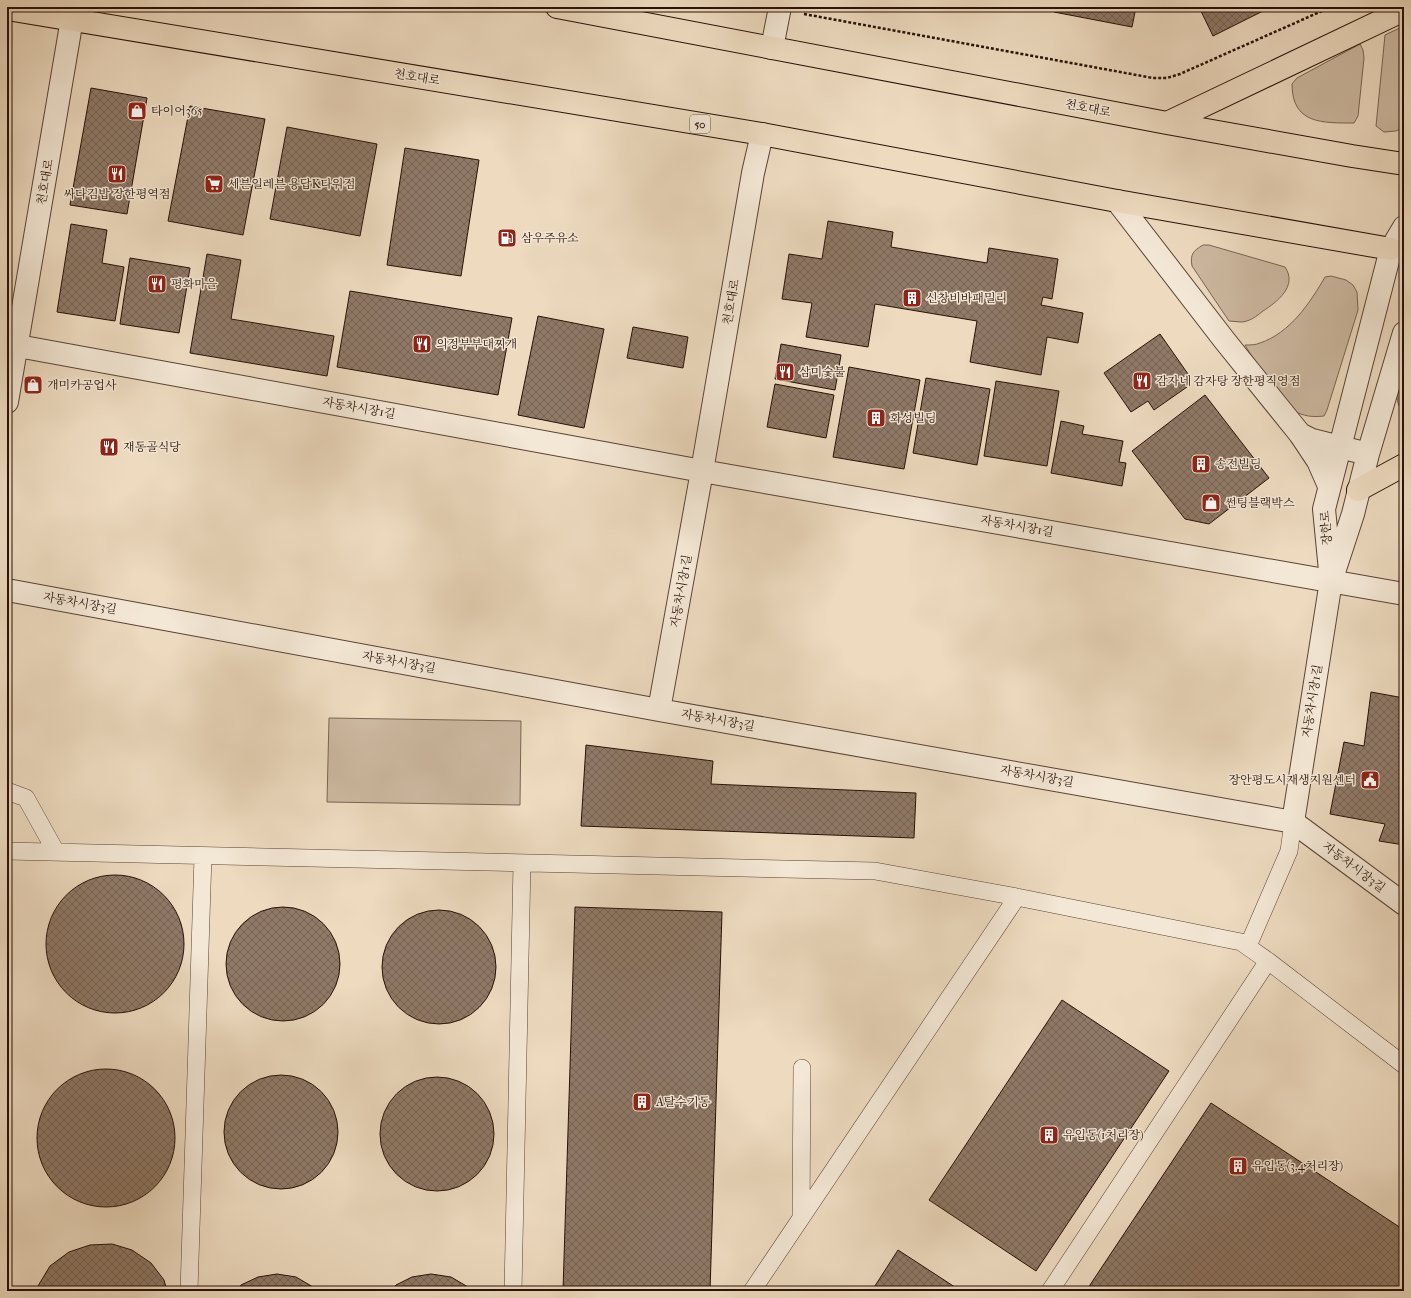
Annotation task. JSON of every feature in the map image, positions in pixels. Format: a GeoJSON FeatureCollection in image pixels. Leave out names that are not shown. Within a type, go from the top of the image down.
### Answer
{"type":"FeatureCollection","features":[{"type":"Feature","properties":{"kind":"main road","name":"천호대로"},"geometry":{"type":"LineString","coordinates":[[557,7],[1167,123],[1344,155],[1404,164]]}},
{"type":"Feature","properties":{"kind":"main road","name":"천호대로"},"geometry":{"type":"LineString","coordinates":[[7,9],[762,134],[1117,201],[1391,249]]}},
{"type":"Feature","properties":{"kind":"main road"},"geometry":{"type":"LineString","coordinates":[[1167,123],[1404,10]]}},
{"type":"Feature","properties":{"kind":"main road"},"geometry":{"type":"LineString","coordinates":[[1358,490],[1404,465]]}},
{"type":"Feature","properties":{"kind":"street"},"geometry":{"type":"LineString","coordinates":[[772,48],[780,8]]}},
{"type":"Feature","properties":{"kind":"street","name":"천호대로"},"geometry":{"type":"LineString","coordinates":[[12,345],[72,19]]}},
{"type":"Feature","properties":{"kind":"street","name":"천호대로"},"geometry":{"type":"LineString","coordinates":[[702,471],[753,173],[762,134]]}},
{"type":"Feature","properties":{"kind":"street"},"geometry":{"type":"LineString","coordinates":[[1117,201],[1225,341],[1300,434],[1318,461],[1329,486]]}},
{"type":"Feature","properties":{"kind":"street","name":"장한로"},"geometry":{"type":"LineString","coordinates":[[1331,581],[1324,509],[1391,249],[1404,227]]}},
{"type":"Feature","properties":{"kind":"street","name":"장한로"},"geometry":{"type":"LineString","coordinates":[[1331,581],[1353,514],[1368,454],[1404,333]]}},
{"type":"Feature","properties":{"kind":"street"},"geometry":{"type":"LineString","coordinates":[[7,402],[12,345]]}},
{"type":"Feature","properties":{"kind":"street","name":"자동차시장1길"},"geometry":{"type":"LineString","coordinates":[[12,345],[702,471],[1404,594]]}},
{"type":"Feature","properties":{"kind":"street"},"geometry":{"type":"LineString","coordinates":[[1300,434],[1312,440],[1368,454]]}},
{"type":"Feature","properties":{"kind":"street","name":"자동차시장1길"},"geometry":{"type":"LineString","coordinates":[[659,710],[702,471]]}},
{"type":"Feature","properties":{"kind":"street","name":"자동차시장1길"},"geometry":{"type":"LineString","coordinates":[[1293,822],[1331,581]]}},
{"type":"Feature","properties":{"kind":"street","name":"자동차시장3길"},"geometry":{"type":"LineString","coordinates":[[7,590],[659,710],[1293,822],[1404,904]]}},
{"type":"Feature","properties":{"kind":"lane"},"geometry":{"type":"LineString","coordinates":[[7,791],[26,798],[56,852]]}},
{"type":"Feature","properties":{"kind":"lane"},"geometry":{"type":"LineString","coordinates":[[1248,946],[1289,851],[1293,822]]}},
{"type":"Feature","properties":{"kind":"lane"},"geometry":{"type":"LineString","coordinates":[[7,851],[875,871],[1017,897],[1241,942],[1404,1065]]}},
{"type":"Feature","properties":{"kind":"lane"},"geometry":{"type":"LineString","coordinates":[[189,1291],[202,856]]}},
{"type":"Feature","properties":{"kind":"lane"},"geometry":{"type":"LineString","coordinates":[[513,1291],[522,863]]}},
{"type":"Feature","properties":{"kind":"lane"},"geometry":{"type":"LineString","coordinates":[[752,1291],[1017,897]]}},
{"type":"Feature","properties":{"kind":"lane"},"geometry":{"type":"LineString","coordinates":[[1050,1291],[1268,961]]}},
{"type":"Feature","properties":{"kind":"lane"},"geometry":{"type":"LineString","coordinates":[[801,1218],[802,1068]]}},
{"type":"Feature","properties":{"kind":"path"},"geometry":{"type":"LineString","coordinates":[[780,8],[1153,78],[1167,78],[1180,74],[1331,7]]}},
{"type":"Feature","properties":{"kind":"shaded area"},"geometry":{"type":"Polygon","coordinates":[[[1404,26],[1404,127],[1396,131],[1384,132],[1376,126],[1385,35],[1404,26]]]}},
{"type":"Feature","properties":{"kind":"shaded area"},"geometry":{"type":"Polygon","coordinates":[[[1360,44],[1363,50],[1364,58],[1358,116],[1354,123],[1331,123],[1320,121],[1303,114],[1297,107],[1293,97],[1292,84],[1297,78],[1360,44]]]}},
{"type":"Feature","properties":{"kind":"shaded area"},"geometry":{"type":"Polygon","coordinates":[[[1203,245],[1209,245],[1285,267],[1289,281],[1284,293],[1274,303],[1253,318],[1244,322],[1229,321],[1192,266],[1191,258],[1193,253],[1203,245]]]}},
{"type":"Feature","properties":{"kind":"shaded area"},"geometry":{"type":"Polygon","coordinates":[[[1331,276],[1346,280],[1353,285],[1357,292],[1358,310],[1327,410],[1324,416],[1313,417],[1297,412],[1284,402],[1245,345],[1258,344],[1271,338],[1290,325],[1306,307],[1325,277],[1331,276]]]}},
{"type":"Feature","properties":{"kind":"shaded area"},"geometry":{"type":"Polygon","coordinates":[[[1404,370],[1404,412],[1400,408],[1397,398],[1404,370]]]}},
{"type":"Feature","properties":{"kind":"shaded area"},"geometry":{"type":"Polygon","coordinates":[[[329,718],[521,721],[520,805],[327,802],[329,718]]]}},
{"type":"Feature","properties":{"kind":"building"},"geometry":{"type":"Polygon","coordinates":[[[1055,7],[1136,7],[1132,27],[1054,12],[1055,7]]]}},
{"type":"Feature","properties":{"kind":"building"},"geometry":{"type":"Polygon","coordinates":[[[1199,7],[1263,7],[1265,10],[1213,36],[1199,7]]]}},
{"type":"Feature","properties":{"kind":"building"},"geometry":{"type":"Polygon","coordinates":[[[91,88],[147,98],[127,214],[70,205],[91,88]]]}},
{"type":"Feature","properties":{"kind":"building"},"geometry":{"type":"Polygon","coordinates":[[[190,106],[265,119],[243,235],[168,221],[190,106]]]}},
{"type":"Feature","properties":{"kind":"building"},"geometry":{"type":"Polygon","coordinates":[[[287,127],[377,144],[360,236],[270,219],[287,127]]]}},
{"type":"Feature","properties":{"kind":"building"},"geometry":{"type":"Polygon","coordinates":[[[405,148],[479,160],[461,276],[387,265],[405,148]]]}},
{"type":"Feature","properties":{"kind":"building","name":"신창비바패밀리"},"geometry":{"type":"Polygon","coordinates":[[[828,221],[893,232],[891,247],[987,263],[989,248],[1058,259],[1052,299],[1043,297],[1041,305],[1083,313],[1078,343],[1047,337],[1041,375],[970,362],[977,321],[875,304],[868,347],[806,337],[812,303],[782,299],[789,254],[822,259],[828,221]]]}},
{"type":"Feature","properties":{"kind":"building"},"geometry":{"type":"Polygon","coordinates":[[[71,224],[107,230],[102,263],[124,267],[115,321],[57,312],[71,224]]]}},
{"type":"Feature","properties":{"kind":"building"},"geometry":{"type":"Polygon","coordinates":[[[207,254],[241,260],[231,319],[334,336],[327,376],[190,353],[207,254]]]}},
{"type":"Feature","properties":{"kind":"building"},"geometry":{"type":"Polygon","coordinates":[[[130,258],[190,268],[179,333],[120,324],[130,258]]]}},
{"type":"Feature","properties":{"kind":"building"},"geometry":{"type":"Polygon","coordinates":[[[350,291],[512,318],[498,395],[337,367],[350,291]]]}},
{"type":"Feature","properties":{"kind":"building"},"geometry":{"type":"Polygon","coordinates":[[[538,316],[604,329],[584,428],[518,415],[538,316]]]}},
{"type":"Feature","properties":{"kind":"building"},"geometry":{"type":"Polygon","coordinates":[[[633,327],[688,337],[683,368],[627,358],[633,327]]]}},
{"type":"Feature","properties":{"kind":"building"},"geometry":{"type":"Polygon","coordinates":[[[1160,334],[1188,374],[1182,378],[1187,387],[1154,410],[1148,401],[1131,412],[1104,373],[1160,334]]]}},
{"type":"Feature","properties":{"kind":"building"},"geometry":{"type":"Polygon","coordinates":[[[781,344],[841,355],[835,390],[775,379],[781,344]]]}},
{"type":"Feature","properties":{"kind":"building","name":"화성빌딩"},"geometry":{"type":"Polygon","coordinates":[[[849,367],[920,380],[904,469],[833,457],[849,367]]]}},
{"type":"Feature","properties":{"kind":"building"},"geometry":{"type":"Polygon","coordinates":[[[926,378],[990,389],[977,465],[913,453],[926,378]]]}},
{"type":"Feature","properties":{"kind":"building"},"geometry":{"type":"Polygon","coordinates":[[[996,381],[1059,391],[1047,466],[984,456],[996,381]]]}},
{"type":"Feature","properties":{"kind":"building"},"geometry":{"type":"Polygon","coordinates":[[[775,384],[834,395],[826,438],[767,427],[775,384]]]}},
{"type":"Feature","properties":{"kind":"building","name":"송전빌딩"},"geometry":{"type":"Polygon","coordinates":[[[1205,395],[1269,478],[1209,524],[1185,519],[1132,451],[1205,395]]]}},
{"type":"Feature","properties":{"kind":"building"},"geometry":{"type":"Polygon","coordinates":[[[1061,421],[1084,426],[1082,434],[1123,441],[1119,462],[1126,463],[1122,486],[1051,473],[1061,421]]]}},
{"type":"Feature","properties":{"kind":"building","name":"장안평도시재생지원센터"},"geometry":{"type":"Polygon","coordinates":[[[1371,692],[1404,698],[1404,845],[1379,841],[1385,824],[1330,814],[1344,742],[1364,746],[1371,692]]]}},
{"type":"Feature","properties":{"kind":"building"},"geometry":{"type":"Polygon","coordinates":[[[586,745],[713,761],[711,784],[916,793],[914,838],[581,826],[586,745]]]}},
{"type":"Feature","properties":{"kind":"building"},"geometry":{"type":"Polygon","coordinates":[[[115,875],[141,880],[164,895],[179,918],[184,944],[179,970],[164,993],[141,1008],[115,1013],[89,1008],[66,993],[51,970],[46,944],[51,918],[66,895],[89,880],[115,875]]]}},
{"type":"Feature","properties":{"kind":"building"},"geometry":{"type":"Polygon","coordinates":[[[283,907],[305,911],[323,924],[336,942],[340,964],[336,986],[323,1004],[305,1017],[283,1021],[261,1017],[243,1004],[230,986],[226,964],[230,942],[243,924],[261,911],[283,907]]]}},
{"type":"Feature","properties":{"kind":"building","name":"A탈수기동"},"geometry":{"type":"Polygon","coordinates":[[[575,907],[722,912],[710,1291],[563,1291],[575,907]]]}},
{"type":"Feature","properties":{"kind":"building"},"geometry":{"type":"Polygon","coordinates":[[[439,910],[461,914],[479,927],[492,945],[496,967],[492,989],[479,1007],[461,1020],[439,1024],[417,1020],[399,1007],[386,989],[382,967],[386,945],[399,927],[417,914],[439,910]]]}},
{"type":"Feature","properties":{"kind":"building","name":"유입동(1처리장)"},"geometry":{"type":"Polygon","coordinates":[[[1062,1000],[1169,1071],[1036,1271],[929,1200],[1062,1000]]]}},
{"type":"Feature","properties":{"kind":"building"},"geometry":{"type":"Polygon","coordinates":[[[106,1069],[132,1074],[155,1089],[170,1112],[175,1138],[170,1164],[155,1187],[132,1202],[106,1207],[80,1202],[57,1187],[42,1164],[37,1138],[42,1112],[57,1089],[80,1074],[106,1069]]]}},
{"type":"Feature","properties":{"kind":"building"},"geometry":{"type":"Polygon","coordinates":[[[281,1075],[303,1079],[321,1092],[334,1110],[338,1132],[334,1154],[321,1172],[303,1185],[281,1189],[259,1185],[241,1172],[228,1154],[224,1132],[228,1110],[241,1092],[259,1079],[281,1075]]]}},
{"type":"Feature","properties":{"kind":"building"},"geometry":{"type":"Polygon","coordinates":[[[437,1077],[459,1081],[477,1094],[490,1112],[494,1134],[490,1156],[477,1174],[459,1187],[437,1191],[415,1187],[397,1174],[384,1156],[380,1134],[384,1112],[397,1094],[415,1081],[437,1077]]]}},
{"type":"Feature","properties":{"kind":"building","name":"유입동(3,4처리장)"},"geometry":{"type":"Polygon","coordinates":[[[1211,1103],[1404,1230],[1404,1291],[1086,1291],[1211,1103]]]}},
{"type":"Feature","properties":{"kind":"building"},"geometry":{"type":"Polygon","coordinates":[[[112,1244],[132,1250],[151,1263],[164,1280],[167,1291],[37,1291],[38,1286],[50,1266],[69,1252],[90,1245],[112,1244]]]}},
{"type":"Feature","properties":{"kind":"building"},"geometry":{"type":"Polygon","coordinates":[[[898,1250],[961,1291],[876,1291],[873,1289],[898,1250]]]}},
{"type":"Feature","properties":{"kind":"building"},"geometry":{"type":"Polygon","coordinates":[[[277,1274],[296,1277],[317,1291],[236,1291],[241,1285],[258,1277],[277,1274]]]}},
{"type":"Feature","properties":{"kind":"building"},"geometry":{"type":"Polygon","coordinates":[[[431,1274],[451,1277],[468,1287],[471,1291],[391,1291],[396,1285],[412,1277],[431,1274]]]}},
{"type":"Feature","properties":{"kind":"place","name":"타이어365"},"geometry":{"type":"Point","coordinates":[137,111]}},
{"type":"Feature","properties":{"kind":"place","name":"싸다김밥 장한평역점"},"geometry":{"type":"Point","coordinates":[117,174]}},
{"type":"Feature","properties":{"kind":"place","name":"세븐일레븐 용답K타워점"},"geometry":{"type":"Point","coordinates":[214,184]}},
{"type":"Feature","properties":{"kind":"place","name":"삼우주유소"},"geometry":{"type":"Point","coordinates":[507,238]}},
{"type":"Feature","properties":{"kind":"place","name":"평화마을"},"geometry":{"type":"Point","coordinates":[157,284]}},
{"type":"Feature","properties":{"kind":"place","name":"신창비바패밀리"},"geometry":{"type":"Point","coordinates":[912,298]}},
{"type":"Feature","properties":{"kind":"place","name":"의정부부대찌개"},"geometry":{"type":"Point","coordinates":[422,344]}},
{"type":"Feature","properties":{"kind":"place","name":"삼미숯불"},"geometry":{"type":"Point","coordinates":[785,372]}},
{"type":"Feature","properties":{"kind":"place","name":"감자네 감자탕 장한평직영점"},"geometry":{"type":"Point","coordinates":[1142,381]}},
{"type":"Feature","properties":{"kind":"place","name":"개미카공업사"},"geometry":{"type":"Point","coordinates":[33,385]}},
{"type":"Feature","properties":{"kind":"place","name":"화성빌딩"},"geometry":{"type":"Point","coordinates":[876,418]}},
{"type":"Feature","properties":{"kind":"place","name":"재동골식당"},"geometry":{"type":"Point","coordinates":[109,447]}},
{"type":"Feature","properties":{"kind":"place","name":"송전빌딩"},"geometry":{"type":"Point","coordinates":[1201,464]}},
{"type":"Feature","properties":{"kind":"place","name":"썬팅블랙박스"},"geometry":{"type":"Point","coordinates":[1211,503]}},
{"type":"Feature","properties":{"kind":"place","name":"장안평도시재생지원센터"},"geometry":{"type":"Point","coordinates":[1370,780]}},
{"type":"Feature","properties":{"kind":"place","name":"A탈수기동"},"geometry":{"type":"Point","coordinates":[642,1102]}},
{"type":"Feature","properties":{"kind":"place","name":"유입동(1처리장)"},"geometry":{"type":"Point","coordinates":[1049,1135]}},
{"type":"Feature","properties":{"kind":"place","name":"유입동(3,4처리장)"},"geometry":{"type":"Point","coordinates":[1238,1166]}}]}
